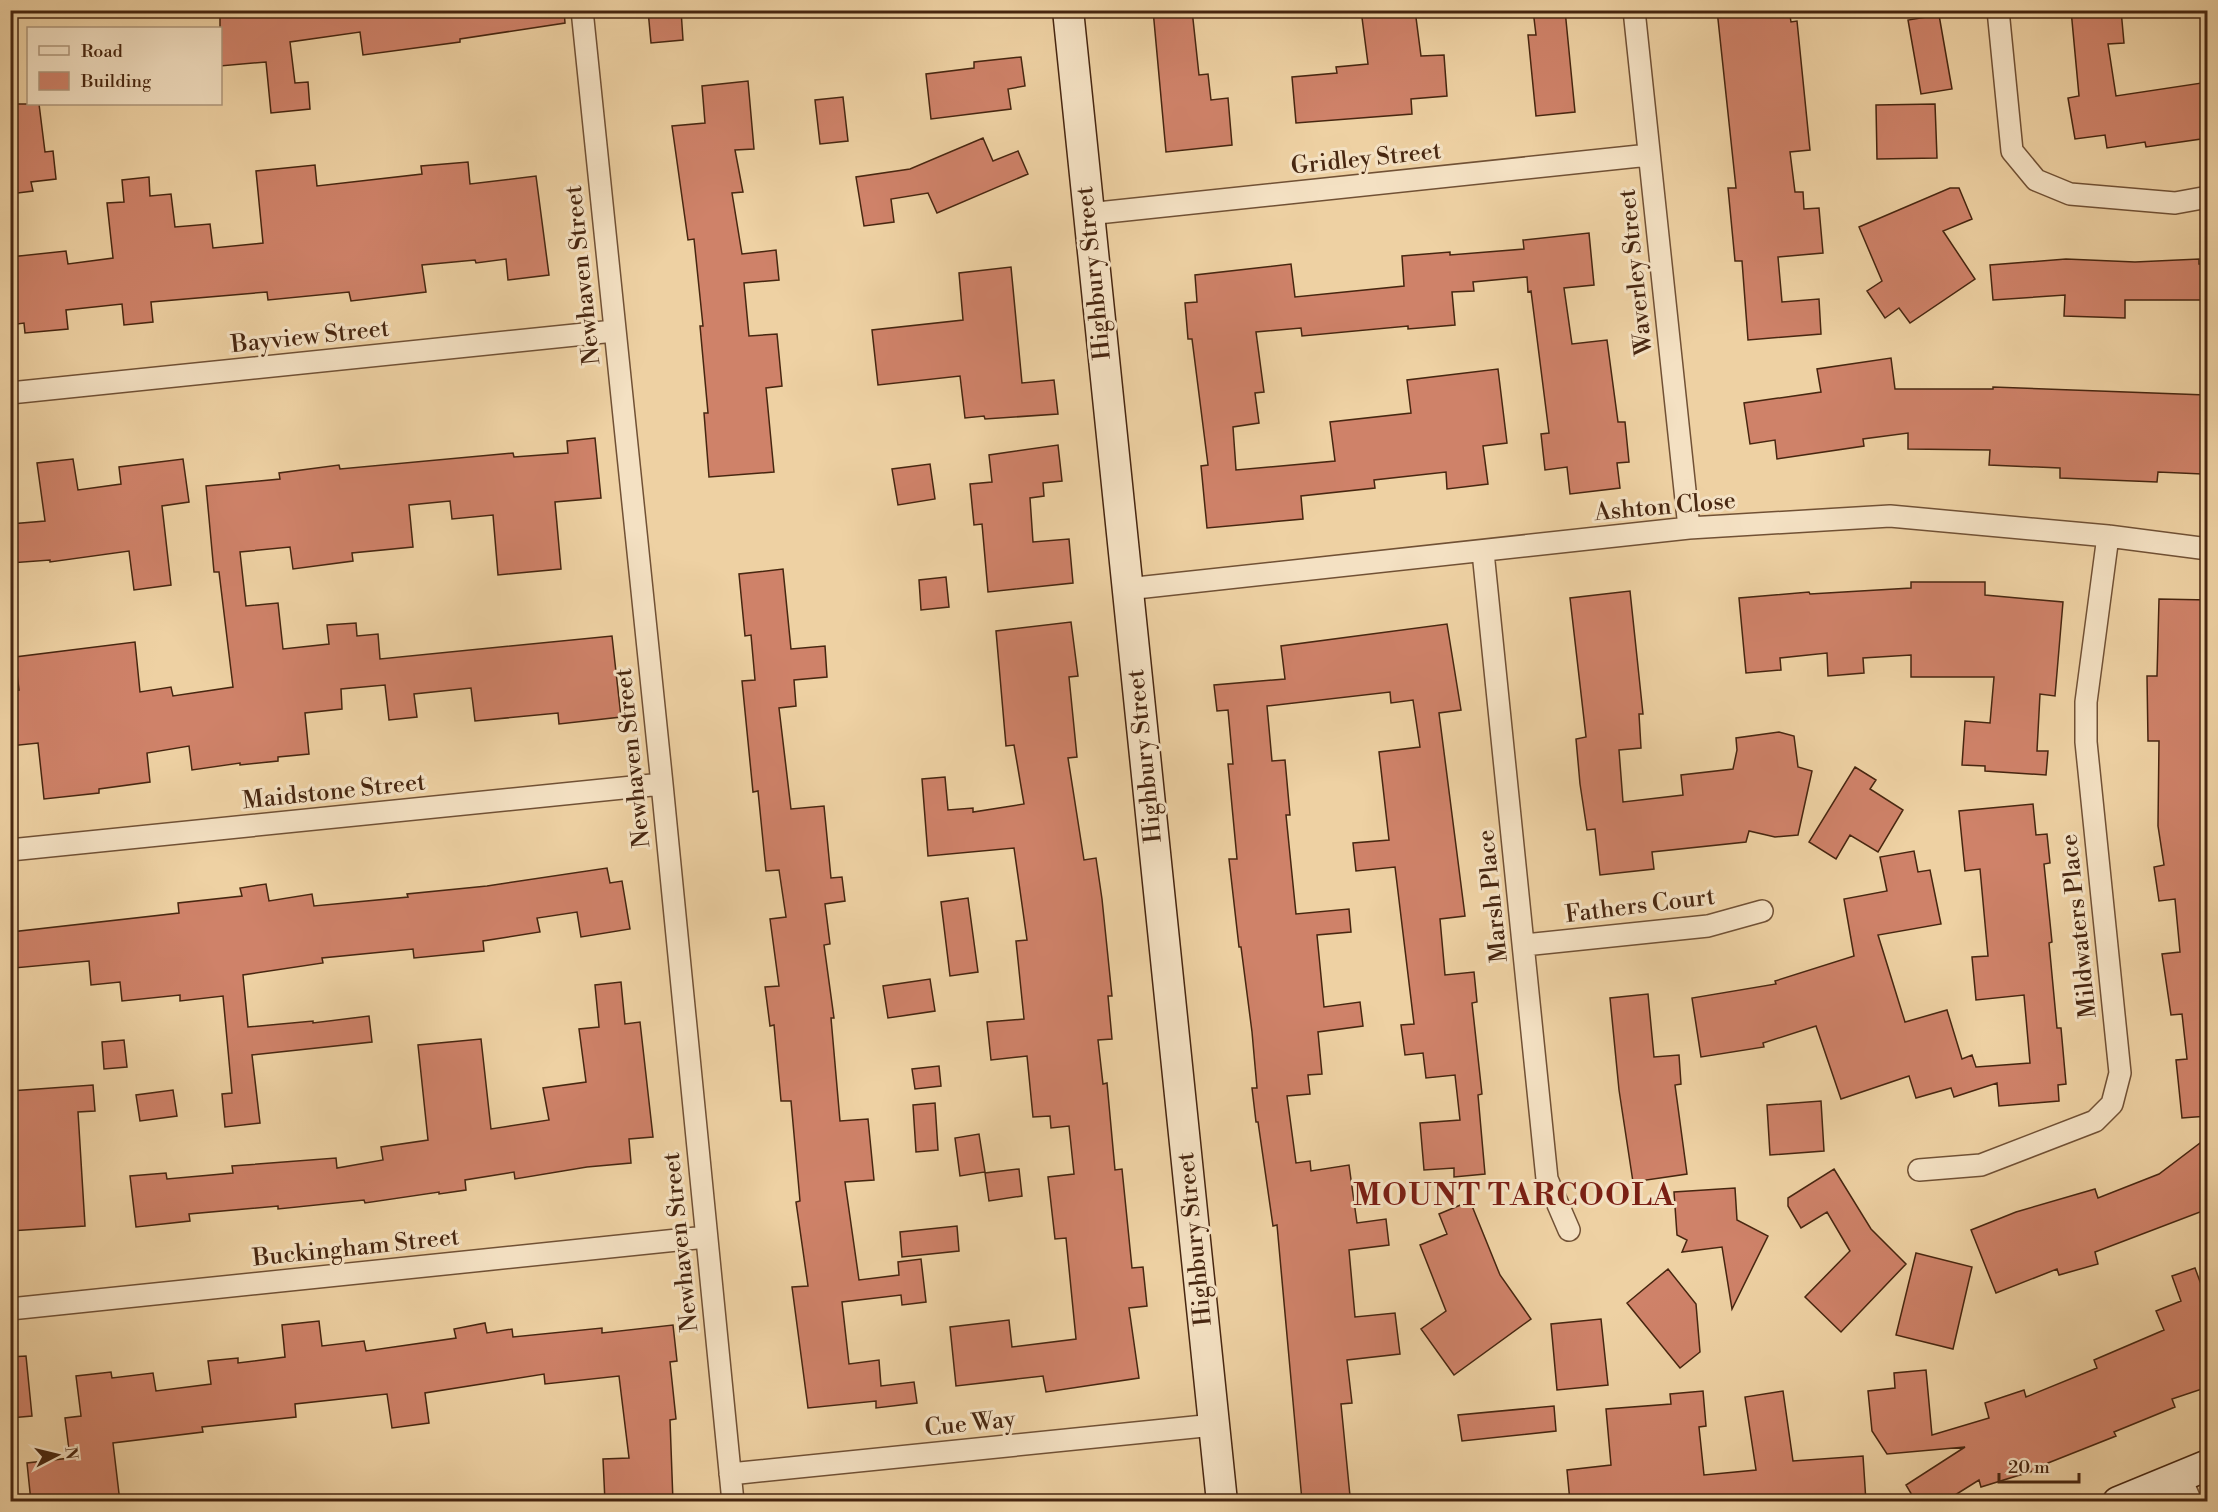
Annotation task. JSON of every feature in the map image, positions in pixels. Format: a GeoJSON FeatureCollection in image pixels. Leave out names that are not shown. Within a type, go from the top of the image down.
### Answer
{"type":"FeatureCollection","features":[{"type":"Feature","properties":{"kind":"street","name":"Newhaven Street"},"geometry":{"type":"LineString","coordinates":[[582,10],[733,1502]]}},
{"type":"Feature","properties":{"kind":"street","name":"Highbury Street"},"geometry":{"type":"LineString","coordinates":[[1068,10],[1222,1502]]}},
{"type":"Feature","properties":{"kind":"street","name":"Waverley Street"},"geometry":{"type":"LineString","coordinates":[[1634,10],[1689,528]]}},
{"type":"Feature","properties":{"kind":"street"},"geometry":{"type":"LineString","coordinates":[[1998,10],[2012,151],[2036,180],[2070,194],[2175,203],[2208,196]]}},
{"type":"Feature","properties":{"kind":"street","name":"Gridley Street"},"geometry":{"type":"LineString","coordinates":[[1088,214],[1649,155]]}},
{"type":"Feature","properties":{"kind":"street","name":"Bayview Street"},"geometry":{"type":"LineString","coordinates":[[10,393],[614,331]]}},
{"type":"Feature","properties":{"kind":"street","name":"Ashton Close"},"geometry":{"type":"LineString","coordinates":[[1128,589],[1689,528],[1890,516],[2108,536],[2208,549]]}},
{"type":"Feature","properties":{"kind":"street","name":"Mildwaters Place"},"geometry":{"type":"LineString","coordinates":[[1919,1170],[1981,1165],[2095,1121],[2112,1104],[2120,1073],[2086,742],[2086,702],[2108,536]]}},
{"type":"Feature","properties":{"kind":"street","name":"Marsh Place"},"geometry":{"type":"LineString","coordinates":[[1482,552],[1547,1179],[1569,1230]]}},
{"type":"Feature","properties":{"kind":"street","name":"Maidstone Street"},"geometry":{"type":"LineString","coordinates":[[10,850],[662,784]]}},
{"type":"Feature","properties":{"kind":"street","name":"Fathers Court"},"geometry":{"type":"LineString","coordinates":[[1524,945],[1708,926],[1762,911]]}},
{"type":"Feature","properties":{"kind":"street","name":"Buckingham Street"},"geometry":{"type":"LineString","coordinates":[[10,1309],[706,1237]]}},
{"type":"Feature","properties":{"kind":"street","name":"Cue Way"},"geometry":{"type":"LineString","coordinates":[[730,1474],[1215,1425]]}},
{"type":"Feature","properties":{"kind":"street"},"geometry":{"type":"LineString","coordinates":[[2118,1502],[2185,1489],[2208,1464]]}},
{"type":"Feature","properties":{"kind":"building"},"geometry":{"type":"Polygon","coordinates":[[[220,10],[564,10],[565,23],[460,39],[460,42],[363,55],[360,32],[290,42],[295,83],[308,82],[310,109],[271,113],[266,62],[222,66],[222,27],[220,27],[220,10]]]}},
{"type":"Feature","properties":{"kind":"building"},"geometry":{"type":"Polygon","coordinates":[[[648,10],[681,10],[683,40],[651,43],[648,10]]]}},
{"type":"Feature","properties":{"kind":"building"},"geometry":{"type":"Polygon","coordinates":[[[1153,10],[1192,10],[1199,75],[1208,74],[1211,100],[1228,98],[1232,145],[1166,152],[1153,10]]]}},
{"type":"Feature","properties":{"kind":"building"},"geometry":{"type":"Polygon","coordinates":[[[1361,10],[1415,10],[1421,56],[1444,55],[1447,96],[1411,99],[1412,114],[1296,123],[1292,77],[1337,73],[1336,67],[1368,64],[1361,10]]]}},
{"type":"Feature","properties":{"kind":"building"},"geometry":{"type":"Polygon","coordinates":[[[1533,10],[1565,10],[1575,112],[1536,116],[1528,35],[1536,35],[1533,10]]]}},
{"type":"Feature","properties":{"kind":"building"},"geometry":{"type":"Polygon","coordinates":[[[1717,10],[1789,10],[1791,22],[1797,21],[1810,150],[1790,152],[1795,192],[1803,192],[1804,209],[1819,208],[1823,253],[1778,257],[1782,302],[1819,299],[1821,334],[1748,340],[1742,261],[1735,261],[1728,188],[1736,188],[1717,10]]]}},
{"type":"Feature","properties":{"kind":"building"},"geometry":{"type":"Polygon","coordinates":[[[2071,10],[2121,10],[2124,43],[2108,44],[2116,96],[2208,82],[2208,138],[2146,147],[2145,142],[2107,148],[2105,135],[2075,139],[2068,98],[2079,96],[2071,10]]]}},
{"type":"Feature","properties":{"kind":"building"},"geometry":{"type":"Polygon","coordinates":[[[1939,15],[1952,89],[1921,94],[1908,20],[1939,15]]]}},
{"type":"Feature","properties":{"kind":"building"},"geometry":{"type":"Polygon","coordinates":[[[1021,57],[1025,86],[1008,89],[1011,109],[931,119],[926,74],[974,68],[974,62],[1021,57]]]}},
{"type":"Feature","properties":{"kind":"building"},"geometry":{"type":"Polygon","coordinates":[[[748,81],[754,149],[735,150],[743,192],[732,193],[742,254],[776,250],[779,280],[744,283],[749,336],[777,334],[782,386],[766,388],[774,472],[709,477],[704,413],[708,413],[700,326],[703,326],[694,239],[688,240],[672,126],[705,123],[702,86],[748,81]]]}},
{"type":"Feature","properties":{"kind":"building"},"geometry":{"type":"Polygon","coordinates":[[[843,97],[848,141],[820,144],[815,100],[843,97]]]}},
{"type":"Feature","properties":{"kind":"building"},"geometry":{"type":"Polygon","coordinates":[[[10,104],[39,105],[45,152],[53,151],[56,179],[31,182],[33,191],[10,194],[10,104]]]}},
{"type":"Feature","properties":{"kind":"building"},"geometry":{"type":"Polygon","coordinates":[[[1935,104],[1937,158],[1877,159],[1876,105],[1935,104]]]}},
{"type":"Feature","properties":{"kind":"building"},"geometry":{"type":"Polygon","coordinates":[[[983,138],[993,161],[1018,151],[1028,174],[937,213],[928,193],[891,199],[894,222],[864,226],[856,177],[910,169],[983,138]]]}},
{"type":"Feature","properties":{"kind":"building"},"geometry":{"type":"Polygon","coordinates":[[[468,162],[470,184],[536,176],[549,275],[508,280],[506,259],[476,263],[475,260],[422,265],[426,292],[351,301],[349,292],[268,300],[267,292],[151,302],[153,322],[124,325],[122,304],[66,310],[68,329],[25,333],[24,323],[10,325],[10,257],[66,251],[68,264],[113,258],[107,203],[124,202],[122,180],[149,177],[150,196],[171,194],[175,227],[210,224],[213,248],[263,243],[256,171],[315,165],[317,186],[422,174],[421,166],[468,162]]]}},
{"type":"Feature","properties":{"kind":"building"},"geometry":{"type":"Polygon","coordinates":[[[1950,188],[1959,188],[1972,219],[1943,231],[1975,279],[1910,323],[1899,308],[1885,318],[1867,291],[1882,281],[1859,227],[1950,188]]]}},
{"type":"Feature","properties":{"kind":"building"},"geometry":{"type":"Polygon","coordinates":[[[1589,233],[1594,285],[1564,288],[1572,344],[1607,340],[1618,422],[1625,422],[1629,462],[1617,463],[1620,488],[1570,494],[1567,467],[1545,470],[1541,434],[1549,433],[1531,291],[1528,292],[1527,277],[1473,282],[1474,291],[1452,292],[1455,325],[1408,329],[1408,326],[1302,336],[1301,328],[1256,332],[1264,392],[1255,393],[1259,423],[1233,427],[1236,470],[1335,461],[1330,422],[1411,413],[1407,380],[1498,369],[1507,443],[1483,446],[1488,484],[1447,489],[1446,472],[1374,480],[1375,488],[1301,496],[1303,519],[1207,528],[1201,466],[1208,465],[1192,339],[1188,339],[1185,303],[1197,302],[1195,275],[1291,264],[1295,297],[1404,286],[1402,256],[1524,249],[1523,240],[1589,233]]]}},
{"type":"Feature","properties":{"kind":"building"},"geometry":{"type":"Polygon","coordinates":[[[2066,259],[2135,262],[2199,259],[2199,264],[2208,264],[2208,300],[2125,300],[2125,318],[2064,316],[2065,295],[1993,300],[1990,265],[2066,259]]]}},
{"type":"Feature","properties":{"kind":"building"},"geometry":{"type":"Polygon","coordinates":[[[1011,267],[1022,383],[1054,380],[1058,414],[985,419],[984,416],[965,418],[960,376],[878,385],[872,330],[963,320],[959,273],[1011,267]]]}},
{"type":"Feature","properties":{"kind":"building"},"geometry":{"type":"Polygon","coordinates":[[[1891,358],[1895,389],[1993,389],[1993,387],[2206,395],[2202,474],[2158,472],[2157,482],[2060,478],[2060,468],[1989,465],[1990,450],[1908,449],[1908,433],[1863,439],[1864,446],[1777,459],[1775,440],[1750,444],[1744,403],[1821,392],[1817,369],[1891,358]]]}},
{"type":"Feature","properties":{"kind":"building"},"geometry":{"type":"Polygon","coordinates":[[[595,438],[601,498],[555,502],[561,569],[498,575],[493,515],[452,519],[450,501],[409,505],[413,547],[352,553],[353,561],[293,569],[290,547],[240,552],[246,606],[278,603],[283,649],[329,644],[327,625],[356,623],[357,636],[378,634],[380,659],[612,636],[621,717],[559,724],[558,713],[475,721],[471,688],[414,694],[417,717],[389,720],[385,685],[341,689],[342,709],[305,713],[309,754],[278,757],[278,761],[240,765],[240,763],[192,770],[189,746],[147,753],[150,782],[99,789],[99,793],[44,799],[38,743],[10,746],[10,691],[19,690],[15,657],[135,642],[140,692],[171,687],[173,696],[233,687],[219,572],[214,572],[206,486],[280,479],[279,473],[339,465],[340,469],[513,453],[514,457],[568,453],[567,441],[595,438]]]}},
{"type":"Feature","properties":{"kind":"building"},"geometry":{"type":"Polygon","coordinates":[[[1058,445],[1062,481],[1043,483],[1044,496],[1030,498],[1033,542],[1069,539],[1073,583],[988,592],[982,524],[974,525],[970,484],[992,482],[989,455],[1058,445]]]}},
{"type":"Feature","properties":{"kind":"building"},"geometry":{"type":"Polygon","coordinates":[[[73,459],[78,490],[121,484],[119,467],[183,459],[189,502],[162,506],[171,585],[134,590],[129,551],[50,562],[50,560],[10,563],[10,524],[45,521],[37,463],[73,459]]]}},
{"type":"Feature","properties":{"kind":"building"},"geometry":{"type":"Polygon","coordinates":[[[930,464],[935,499],[898,505],[892,469],[930,464]]]}},
{"type":"Feature","properties":{"kind":"building"},"geometry":{"type":"Polygon","coordinates":[[[783,569],[791,649],[825,646],[827,677],[794,680],[796,706],[779,708],[791,809],[824,806],[831,878],[842,877],[845,901],[825,904],[830,944],[824,945],[834,1018],[831,1018],[840,1121],[868,1119],[874,1180],[845,1182],[859,1280],[899,1275],[898,1262],[921,1259],[926,1302],[902,1305],[901,1295],[842,1302],[849,1364],[879,1360],[881,1386],[914,1382],[917,1403],[876,1408],[876,1401],[808,1408],[792,1287],[808,1286],[796,1202],[800,1201],[791,1101],[781,1101],[774,1025],[770,1026],[765,987],[779,986],[770,919],[786,917],[779,870],[766,871],[758,791],[753,792],[742,681],[755,680],[751,635],[745,636],[739,574],[783,569]]]}},
{"type":"Feature","properties":{"kind":"building"},"geometry":{"type":"Polygon","coordinates":[[[946,577],[949,607],[921,610],[919,580],[946,577]]]}},
{"type":"Feature","properties":{"kind":"building"},"geometry":{"type":"Polygon","coordinates":[[[1911,582],[1985,582],[1985,595],[2063,602],[2055,696],[2040,694],[2037,751],[2048,751],[2046,775],[1985,771],[1985,766],[1962,765],[1965,721],[1990,723],[1994,677],[1911,677],[1911,655],[1863,658],[1864,673],[1828,676],[1827,653],[1780,658],[1781,670],[1746,673],[1739,598],[1809,592],[1810,594],[1911,588],[1911,582]]]}},
{"type":"Feature","properties":{"kind":"building"},"geometry":{"type":"Polygon","coordinates":[[[1630,591],[1643,714],[1639,714],[1641,748],[1619,750],[1623,802],[1683,795],[1681,775],[1733,769],[1737,750],[1736,738],[1779,732],[1794,736],[1798,767],[1812,771],[1798,835],[1775,837],[1749,831],[1746,842],[1652,852],[1654,869],[1600,875],[1595,829],[1587,830],[1580,784],[1576,739],[1586,737],[1570,598],[1630,591]]]}},
{"type":"Feature","properties":{"kind":"building"},"geometry":{"type":"Polygon","coordinates":[[[2159,599],[2208,600],[2208,1116],[2182,1118],[2176,1060],[2187,1059],[2182,1014],[2171,1015],[2162,954],[2180,952],[2175,899],[2159,901],[2154,867],[2164,865],[2158,826],[2159,741],[2148,741],[2147,676],[2157,676],[2159,599]]]}},
{"type":"Feature","properties":{"kind":"building"},"geometry":{"type":"Polygon","coordinates":[[[1071,622],[1078,676],[1069,677],[1077,757],[1068,758],[1084,860],[1096,858],[1102,899],[1112,996],[1108,996],[1112,1039],[1098,1040],[1103,1084],[1107,1083],[1115,1170],[1122,1169],[1132,1268],[1143,1267],[1147,1306],[1129,1308],[1139,1378],[1046,1392],[1043,1376],[956,1386],[950,1327],[1009,1320],[1012,1347],[1076,1339],[1066,1238],[1055,1239],[1048,1177],[1074,1174],[1069,1126],[1051,1128],[1050,1116],[1033,1117],[1027,1056],[991,1060],[987,1022],[1024,1019],[1016,941],[1027,940],[1014,848],[928,856],[922,779],[945,777],[948,810],[973,808],[973,812],[1024,804],[1014,745],[1006,746],[996,631],[1071,622]]]}},
{"type":"Feature","properties":{"kind":"building"},"geometry":{"type":"Polygon","coordinates":[[[1447,624],[1461,710],[1439,713],[1465,916],[1440,919],[1445,975],[1474,972],[1477,1002],[1472,1003],[1482,1094],[1478,1095],[1485,1174],[1454,1177],[1454,1168],[1424,1170],[1420,1123],[1460,1120],[1455,1075],[1426,1078],[1423,1053],[1405,1055],[1401,1025],[1414,1024],[1395,867],[1356,871],[1353,843],[1389,840],[1379,752],[1420,747],[1413,700],[1391,703],[1390,692],[1267,706],[1272,761],[1285,760],[1290,815],[1286,815],[1296,914],[1349,909],[1351,932],[1317,935],[1324,1007],[1360,1002],[1363,1026],[1318,1032],[1322,1074],[1308,1075],[1310,1094],[1287,1096],[1296,1163],[1310,1161],[1311,1171],[1349,1165],[1357,1223],[1386,1219],[1389,1245],[1349,1250],[1355,1317],[1395,1313],[1400,1354],[1347,1360],[1352,1403],[1341,1404],[1350,1496],[1302,1501],[1277,1225],[1273,1226],[1258,1122],[1256,1122],[1252,1088],[1257,1088],[1252,1032],[1229,859],[1237,859],[1228,764],[1233,764],[1228,710],[1217,711],[1214,685],[1285,679],[1281,646],[1447,624]]]}},
{"type":"Feature","properties":{"kind":"building"},"geometry":{"type":"Polygon","coordinates":[[[1855,767],[1876,780],[1870,789],[1903,810],[1878,852],[1850,835],[1836,859],[1809,842],[1855,767]]]}},
{"type":"Feature","properties":{"kind":"building"},"geometry":{"type":"Polygon","coordinates":[[[2033,804],[2036,835],[2047,834],[2050,863],[2044,864],[2052,942],[2049,943],[2057,1028],[2061,1028],[2066,1084],[2058,1085],[2059,1101],[1999,1106],[1997,1083],[1954,1097],[1951,1088],[1916,1098],[1909,1076],[1841,1099],[1816,1026],[1763,1043],[1764,1047],[1701,1057],[1692,998],[1776,984],[1775,981],[1854,956],[1844,899],[1887,891],[1880,857],[1914,851],[1918,872],[1930,870],[1941,924],[1878,935],[1905,1022],[1947,1010],[1962,1059],[1972,1055],[1976,1067],[2030,1063],[2024,995],[1976,1000],[1972,957],[1988,956],[1980,869],[1965,871],[1959,811],[2033,804]]]}},
{"type":"Feature","properties":{"kind":"building"},"geometry":{"type":"Polygon","coordinates":[[[607,868],[610,883],[622,881],[630,929],[581,937],[577,912],[537,918],[540,932],[483,941],[484,951],[414,958],[413,949],[322,958],[323,963],[243,975],[248,1027],[313,1021],[313,1023],[369,1016],[372,1042],[252,1055],[260,1123],[225,1127],[222,1094],[232,1093],[223,996],[180,1001],[180,995],[122,1001],[120,982],[91,985],[89,961],[14,968],[11,932],[179,913],[178,903],[242,896],[240,888],[266,884],[269,901],[312,894],[314,906],[408,897],[407,894],[487,886],[607,868]]]}},
{"type":"Feature","properties":{"kind":"building"},"geometry":{"type":"Polygon","coordinates":[[[968,898],[978,972],[950,976],[941,902],[968,898]]]}},
{"type":"Feature","properties":{"kind":"building"},"geometry":{"type":"Polygon","coordinates":[[[930,979],[935,1011],[888,1018],[883,986],[930,979]]]}},
{"type":"Feature","properties":{"kind":"building"},"geometry":{"type":"Polygon","coordinates":[[[621,982],[625,1024],[640,1022],[653,1137],[629,1139],[631,1163],[587,1167],[515,1179],[514,1172],[465,1180],[466,1190],[439,1194],[439,1192],[365,1203],[364,1200],[278,1209],[278,1206],[189,1214],[190,1221],[136,1227],[130,1176],[166,1173],[167,1179],[233,1173],[232,1166],[336,1158],[337,1168],[383,1160],[381,1147],[428,1140],[418,1045],[481,1039],[491,1129],[549,1120],[543,1088],[586,1082],[579,1029],[599,1027],[595,985],[621,982]]]}},
{"type":"Feature","properties":{"kind":"building"},"geometry":{"type":"Polygon","coordinates":[[[1648,994],[1654,1057],[1679,1055],[1681,1084],[1675,1085],[1687,1174],[1633,1182],[1619,1090],[1610,998],[1648,994]]]}},
{"type":"Feature","properties":{"kind":"building"},"geometry":{"type":"Polygon","coordinates":[[[124,1040],[127,1067],[104,1069],[102,1042],[124,1040]]]}},
{"type":"Feature","properties":{"kind":"building"},"geometry":{"type":"Polygon","coordinates":[[[939,1066],[941,1086],[915,1089],[912,1069],[939,1066]]]}},
{"type":"Feature","properties":{"kind":"building"},"geometry":{"type":"Polygon","coordinates":[[[93,1085],[95,1111],[78,1112],[85,1226],[10,1231],[10,1091],[93,1085]]]}},
{"type":"Feature","properties":{"kind":"building"},"geometry":{"type":"Polygon","coordinates":[[[173,1090],[177,1116],[140,1121],[136,1095],[173,1090]]]}},
{"type":"Feature","properties":{"kind":"building"},"geometry":{"type":"Polygon","coordinates":[[[1821,1101],[1824,1151],[1770,1155],[1767,1105],[1821,1101]]]}},
{"type":"Feature","properties":{"kind":"building"},"geometry":{"type":"Polygon","coordinates":[[[935,1103],[938,1150],[916,1152],[913,1105],[935,1103]]]}},
{"type":"Feature","properties":{"kind":"building"},"geometry":{"type":"Polygon","coordinates":[[[979,1134],[985,1172],[960,1176],[955,1138],[979,1134]]]}},
{"type":"Feature","properties":{"kind":"building"},"geometry":{"type":"Polygon","coordinates":[[[2208,1137],[2208,1209],[2095,1252],[2098,1264],[2059,1275],[2057,1269],[1996,1293],[1971,1230],[2016,1212],[2095,1189],[2098,1198],[2159,1174],[2208,1137]]]}},
{"type":"Feature","properties":{"kind":"building"},"geometry":{"type":"Polygon","coordinates":[[[1019,1169],[1022,1196],[989,1201],[985,1173],[1019,1169]]]}},
{"type":"Feature","properties":{"kind":"building"},"geometry":{"type":"Polygon","coordinates":[[[1834,1169],[1871,1229],[1906,1264],[1841,1332],[1805,1297],[1850,1251],[1827,1212],[1801,1228],[1788,1206],[1788,1198],[1834,1169]]]}},
{"type":"Feature","properties":{"kind":"building"},"geometry":{"type":"Polygon","coordinates":[[[1735,1188],[1737,1220],[1768,1236],[1732,1309],[1722,1247],[1682,1252],[1687,1240],[1677,1235],[1674,1192],[1735,1188]]]}},
{"type":"Feature","properties":{"kind":"building"},"geometry":{"type":"Polygon","coordinates":[[[1470,1201],[1500,1275],[1531,1319],[1454,1375],[1421,1329],[1446,1311],[1420,1245],[1447,1234],[1439,1214],[1470,1201]]]}},
{"type":"Feature","properties":{"kind":"building"},"geometry":{"type":"Polygon","coordinates":[[[957,1226],[959,1251],[902,1257],[900,1232],[957,1226]]]}},
{"type":"Feature","properties":{"kind":"building"},"geometry":{"type":"Polygon","coordinates":[[[1916,1253],[1972,1267],[1953,1349],[1896,1335],[1916,1253]]]}},
{"type":"Feature","properties":{"kind":"building"},"geometry":{"type":"Polygon","coordinates":[[[2195,1268],[2202,1287],[2208,1285],[2208,1387],[2172,1399],[2175,1407],[2114,1432],[2116,1436],[2048,1463],[2049,1466],[1981,1487],[1979,1480],[1944,1502],[1916,1502],[1906,1485],[1965,1447],[1887,1454],[1872,1431],[1868,1391],[1895,1388],[1894,1373],[1926,1370],[1932,1435],[1989,1418],[1985,1403],[2024,1390],[2026,1397],[2097,1368],[2094,1360],[2164,1330],[2156,1311],[2181,1301],[2172,1276],[2195,1268]]]}},
{"type":"Feature","properties":{"kind":"building"},"geometry":{"type":"Polygon","coordinates":[[[1668,1269],[1696,1304],[1700,1352],[1680,1368],[1627,1303],[1668,1269]]]}},
{"type":"Feature","properties":{"kind":"building"},"geometry":{"type":"Polygon","coordinates":[[[1601,1319],[1608,1385],[1557,1390],[1551,1324],[1601,1319]]]}},
{"type":"Feature","properties":{"kind":"building"},"geometry":{"type":"Polygon","coordinates":[[[319,1321],[322,1346],[364,1341],[366,1351],[456,1338],[454,1329],[485,1323],[487,1333],[512,1329],[513,1337],[602,1328],[602,1333],[673,1325],[677,1361],[670,1362],[676,1419],[670,1420],[673,1502],[605,1502],[603,1459],[629,1458],[619,1376],[545,1384],[544,1374],[425,1393],[429,1423],[392,1428],[387,1394],[295,1404],[296,1417],[202,1427],[203,1432],[113,1443],[120,1502],[31,1502],[27,1463],[70,1458],[65,1418],[81,1416],[76,1376],[111,1372],[112,1378],[153,1373],[156,1391],[211,1384],[208,1361],[238,1358],[238,1363],[285,1357],[282,1325],[319,1321]]]}},
{"type":"Feature","properties":{"kind":"building"},"geometry":{"type":"Polygon","coordinates":[[[26,1356],[32,1416],[10,1418],[10,1357],[26,1356]]]}},
{"type":"Feature","properties":{"kind":"building"},"geometry":{"type":"Polygon","coordinates":[[[1703,1391],[1706,1426],[1699,1427],[1704,1475],[1756,1470],[1745,1397],[1783,1391],[1793,1461],[1863,1456],[1866,1502],[1570,1502],[1567,1470],[1611,1465],[1606,1409],[1671,1404],[1670,1394],[1703,1391]]]}},
{"type":"Feature","properties":{"kind":"building"},"geometry":{"type":"Polygon","coordinates":[[[1554,1406],[1556,1431],[1462,1441],[1458,1415],[1554,1406]]]}},
{"type":"Feature","properties":{"kind":"district","name":"MOUNT TARCOOLA"},"geometry":{"type":"Point","coordinates":[1514,1196]}}]}
